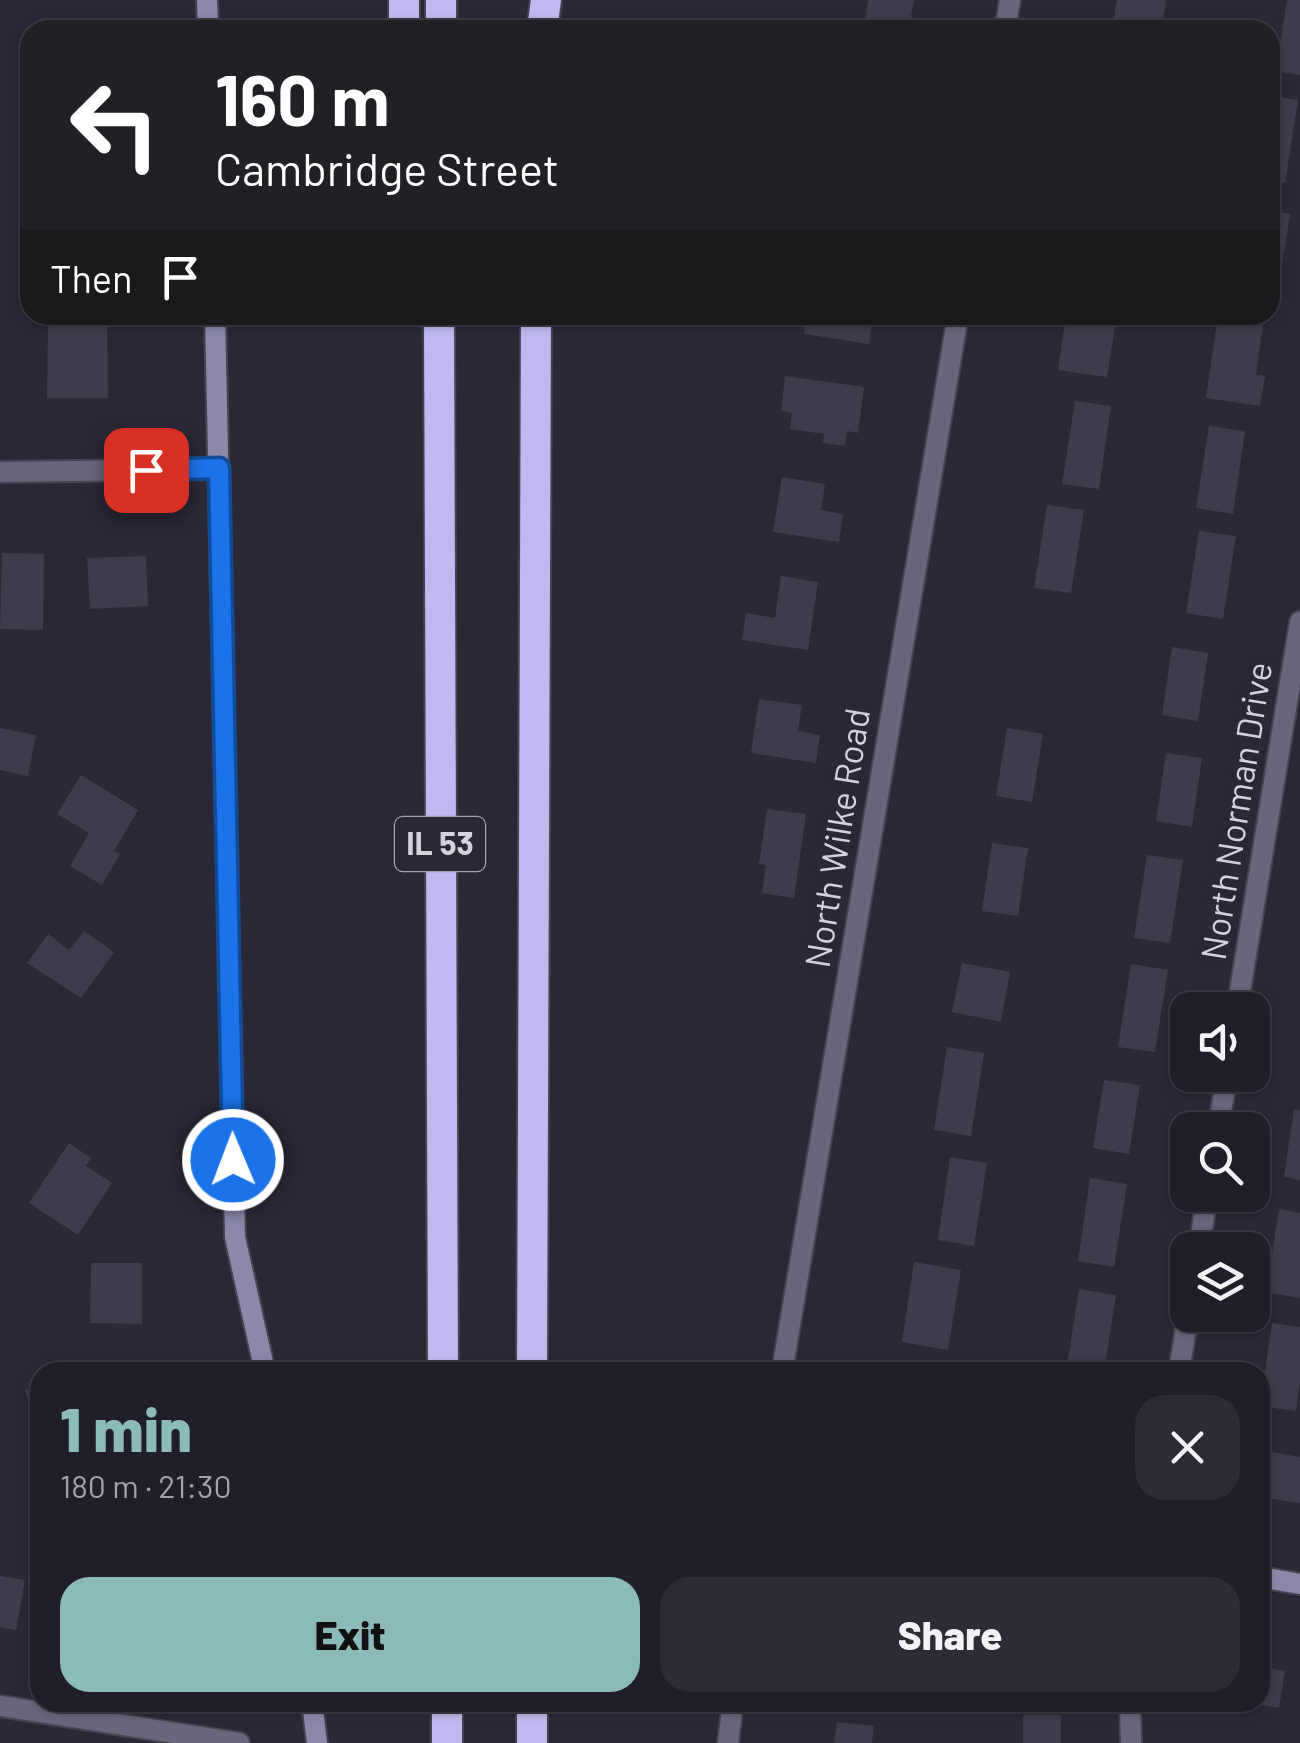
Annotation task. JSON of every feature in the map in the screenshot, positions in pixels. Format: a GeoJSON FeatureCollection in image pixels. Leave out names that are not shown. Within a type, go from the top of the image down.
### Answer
{"type":"FeatureCollection","features":[{"type":"Feature","properties":{"kind":"highway"},"geometry":{"type":"LineString","coordinates":[[423,325],[438,418]]}},
{"type":"Feature","properties":{"kind":"highway","name":"IL 53"},"geometry":{"type":"LineString","coordinates":[[439,325],[443,1362]]}},
{"type":"Feature","properties":{"kind":"highway","name":"IL 53"},"geometry":{"type":"LineString","coordinates":[[532,1362],[536,325]]}},
{"type":"Feature","properties":{"kind":"highway"},"geometry":{"type":"LineString","coordinates":[[446,1712],[447,1743]]}},
{"type":"Feature","properties":{"kind":"highway"},"geometry":{"type":"LineString","coordinates":[[532,1712],[532,1743]]}},
{"type":"Feature","properties":{"kind":"street"},"geometry":{"type":"LineString","coordinates":[[215,325],[235,1237],[263,1362]]}},
{"type":"Feature","properties":{"kind":"street","name":"North Wilke Road"},"geometry":{"type":"LineString","coordinates":[[784,1362],[956,325]]}},
{"type":"Feature","properties":{"kind":"street"},"geometry":{"type":"LineString","coordinates":[[0,472],[219,468]]}},
{"type":"Feature","properties":{"kind":"street","name":"North Norman Drive"},"geometry":{"type":"LineString","coordinates":[[1241,992],[1300,622]]}},
{"type":"Feature","properties":{"kind":"street"},"geometry":{"type":"LineString","coordinates":[[1181,1362],[1185,1332]]}},
{"type":"Feature","properties":{"kind":"street"},"geometry":{"type":"LineString","coordinates":[[1270,1579],[1300,1584]]}},
{"type":"Feature","properties":{"kind":"street"},"geometry":{"type":"LineString","coordinates":[[0,1706],[30,1711]]}},
{"type":"Feature","properties":{"kind":"street"},"geometry":{"type":"LineString","coordinates":[[39,1712],[239,1743]]}},
{"type":"Feature","properties":{"kind":"street"},"geometry":{"type":"LineString","coordinates":[[313,1712],[317,1743]]}},
{"type":"Feature","properties":{"kind":"street"},"geometry":{"type":"LineString","coordinates":[[728,1743],[733,1712]]}},
{"type":"Feature","properties":{"kind":"street"},"geometry":{"type":"LineString","coordinates":[[1130,1712],[1131,1743]]}},
{"type":"Feature","properties":{"kind":"building"},"geometry":{"type":"Polygon","coordinates":[[[868,0],[914,0],[911,17],[926,20],[865,20],[868,0]]]}},
{"type":"Feature","properties":{"kind":"building"},"geometry":{"type":"Polygon","coordinates":[[[1117,0],[1166,0],[1163,20],[1114,20],[1117,0]]]}},
{"type":"Feature","properties":{"kind":"building"},"geometry":{"type":"Polygon","coordinates":[[[1287,0],[1300,0],[1300,75],[1280,72],[1287,0]]]}},
{"type":"Feature","properties":{"kind":"building"},"geometry":{"type":"Polygon","coordinates":[[[41,18],[83,19],[83,20],[41,18]]]}},
{"type":"Feature","properties":{"kind":"building"},"geometry":{"type":"Polygon","coordinates":[[[1280,97],[1298,100],[1285,183],[1280,182],[1280,97]]]}},
{"type":"Feature","properties":{"kind":"building"},"geometry":{"type":"Polygon","coordinates":[[[1280,212],[1290,214],[1280,277],[1280,212]]]}},
{"type":"Feature","properties":{"kind":"building"},"geometry":{"type":"Polygon","coordinates":[[[48,325],[107,325],[108,398],[47,398],[48,325]]]}},
{"type":"Feature","properties":{"kind":"building"},"geometry":{"type":"Polygon","coordinates":[[[805,325],[872,325],[869,344],[804,334],[805,325]]]}},
{"type":"Feature","properties":{"kind":"building"},"geometry":{"type":"Polygon","coordinates":[[[1065,325],[1115,325],[1107,377],[1058,370],[1065,325]]]}},
{"type":"Feature","properties":{"kind":"building"},"geometry":{"type":"Polygon","coordinates":[[[1217,325],[1263,325],[1256,375],[1265,376],[1260,406],[1206,398],[1217,325]]]}},
{"type":"Feature","properties":{"kind":"building"},"geometry":{"type":"Polygon","coordinates":[[[785,376],[864,387],[858,433],[847,431],[845,446],[823,443],[824,434],[790,429],[792,413],[781,411],[785,376]]]}},
{"type":"Feature","properties":{"kind":"building"},"geometry":{"type":"Polygon","coordinates":[[[1075,401],[1111,406],[1099,489],[1062,484],[1075,401]]]}},
{"type":"Feature","properties":{"kind":"building"},"geometry":{"type":"Polygon","coordinates":[[[1209,426],[1245,431],[1233,514],[1196,508],[1209,426]]]}},
{"type":"Feature","properties":{"kind":"building"},"geometry":{"type":"Polygon","coordinates":[[[782,477],[825,484],[821,510],[843,514],[839,542],[773,532],[782,477]]]}},
{"type":"Feature","properties":{"kind":"building"},"geometry":{"type":"Polygon","coordinates":[[[1047,505],[1084,510],[1071,593],[1034,588],[1047,505]]]}},
{"type":"Feature","properties":{"kind":"building"},"geometry":{"type":"Polygon","coordinates":[[[1199,531],[1236,536],[1223,619],[1186,613],[1199,531]]]}},
{"type":"Feature","properties":{"kind":"building"},"geometry":{"type":"Polygon","coordinates":[[[2,553],[44,554],[43,630],[0,629],[2,553]]]}},
{"type":"Feature","properties":{"kind":"building"},"geometry":{"type":"Polygon","coordinates":[[[146,556],[148,606],[90,609],[87,558],[146,556]]]}},
{"type":"Feature","properties":{"kind":"building"},"geometry":{"type":"Polygon","coordinates":[[[781,576],[818,582],[808,650],[742,640],[746,613],[775,618],[781,576]]]}},
{"type":"Feature","properties":{"kind":"building"},"geometry":{"type":"Polygon","coordinates":[[[1172,647],[1208,653],[1198,721],[1162,715],[1172,647]]]}},
{"type":"Feature","properties":{"kind":"building"},"geometry":{"type":"Polygon","coordinates":[[[759,699],[802,705],[798,731],[820,735],[816,763],[751,753],[759,699]]]}},
{"type":"Feature","properties":{"kind":"building"},"geometry":{"type":"Polygon","coordinates":[[[0,728],[36,735],[28,776],[0,770],[0,728]]]}},
{"type":"Feature","properties":{"kind":"building"},"geometry":{"type":"Polygon","coordinates":[[[1007,728],[1043,734],[1032,802],[996,796],[1007,728]]]}},
{"type":"Feature","properties":{"kind":"building"},"geometry":{"type":"Polygon","coordinates":[[[1166,753],[1202,758],[1192,827],[1156,821],[1166,753]]]}},
{"type":"Feature","properties":{"kind":"building"},"geometry":{"type":"Polygon","coordinates":[[[81,775],[138,810],[114,851],[120,854],[102,885],[70,866],[89,833],[57,814],[81,775]]]}},
{"type":"Feature","properties":{"kind":"building"},"geometry":{"type":"Polygon","coordinates":[[[767,809],[806,814],[794,898],[762,893],[766,865],[759,864],[767,809]]]}},
{"type":"Feature","properties":{"kind":"building"},"geometry":{"type":"Polygon","coordinates":[[[992,843],[1028,848],[1018,916],[982,911],[992,843]]]}},
{"type":"Feature","properties":{"kind":"building"},"geometry":{"type":"Polygon","coordinates":[[[1147,855],[1183,860],[1170,943],[1134,938],[1147,855]]]}},
{"type":"Feature","properties":{"kind":"building"},"geometry":{"type":"Polygon","coordinates":[[[84,931],[114,952],[81,998],[27,963],[48,934],[69,950],[84,931]]]}},
{"type":"Feature","properties":{"kind":"building"},"geometry":{"type":"Polygon","coordinates":[[[962,963],[1010,972],[1001,1022],[952,1012],[962,963]]]}},
{"type":"Feature","properties":{"kind":"building"},"geometry":{"type":"Polygon","coordinates":[[[1131,964],[1168,970],[1155,1052],[1118,1047],[1131,964]]]}},
{"type":"Feature","properties":{"kind":"building"},"geometry":{"type":"Polygon","coordinates":[[[947,1047],[984,1053],[971,1136],[934,1130],[947,1047]]]}},
{"type":"Feature","properties":{"kind":"building"},"geometry":{"type":"Polygon","coordinates":[[[1104,1080],[1140,1085],[1129,1154],[1093,1148],[1104,1080]]]}},
{"type":"Feature","properties":{"kind":"building"},"geometry":{"type":"Polygon","coordinates":[[[1294,1109],[1300,1110],[1300,1180],[1284,1177],[1294,1109]]]}},
{"type":"Feature","properties":{"kind":"building"},"geometry":{"type":"Polygon","coordinates":[[[69,1143],[91,1158],[86,1166],[112,1183],[78,1235],[29,1203],[69,1143]]]}},
{"type":"Feature","properties":{"kind":"building"},"geometry":{"type":"Polygon","coordinates":[[[950,1157],[987,1163],[974,1246],[938,1240],[950,1157]]]}},
{"type":"Feature","properties":{"kind":"building"},"geometry":{"type":"Polygon","coordinates":[[[1090,1178],[1127,1184],[1114,1267],[1078,1261],[1090,1178]]]}},
{"type":"Feature","properties":{"kind":"building"},"geometry":{"type":"Polygon","coordinates":[[[1279,1209],[1300,1213],[1300,1298],[1270,1293],[1279,1209]]]}},
{"type":"Feature","properties":{"kind":"building"},"geometry":{"type":"Polygon","coordinates":[[[914,1262],[961,1270],[948,1350],[902,1342],[914,1262]]]}},
{"type":"Feature","properties":{"kind":"building"},"geometry":{"type":"Polygon","coordinates":[[[91,1263],[142,1263],[142,1324],[90,1323],[91,1263]]]}},
{"type":"Feature","properties":{"kind":"building"},"geometry":{"type":"Polygon","coordinates":[[[1079,1289],[1116,1295],[1106,1362],[1068,1362],[1079,1289]]]}},
{"type":"Feature","properties":{"kind":"building"},"geometry":{"type":"Polygon","coordinates":[[[1272,1323],[1300,1327],[1296,1411],[1270,1407],[1270,1362],[1266,1362],[1272,1323]]]}},
{"type":"Feature","properties":{"kind":"building"},"geometry":{"type":"Polygon","coordinates":[[[1270,1452],[1300,1457],[1300,1503],[1270,1498],[1270,1452]]]}},
{"type":"Feature","properties":{"kind":"building"},"geometry":{"type":"Polygon","coordinates":[[[0,1576],[25,1580],[16,1630],[0,1627],[0,1576]]]}},
{"type":"Feature","properties":{"kind":"building"},"geometry":{"type":"Polygon","coordinates":[[[1270,1669],[1285,1671],[1279,1708],[1270,1707],[1270,1669]]]}},
{"type":"Feature","properties":{"kind":"building"},"geometry":{"type":"Polygon","coordinates":[[[1023,1715],[1061,1715],[1061,1743],[1023,1743],[1023,1715]]]}},
{"type":"Feature","properties":{"kind":"building"},"geometry":{"type":"Polygon","coordinates":[[[837,1722],[874,1726],[872,1743],[834,1743],[837,1722]]]}},
{"type":"Feature","properties":{"kind":"route"},"geometry":{"type":"LineString","coordinates":[[146,470],[219,468],[233,1160]]}}]}
